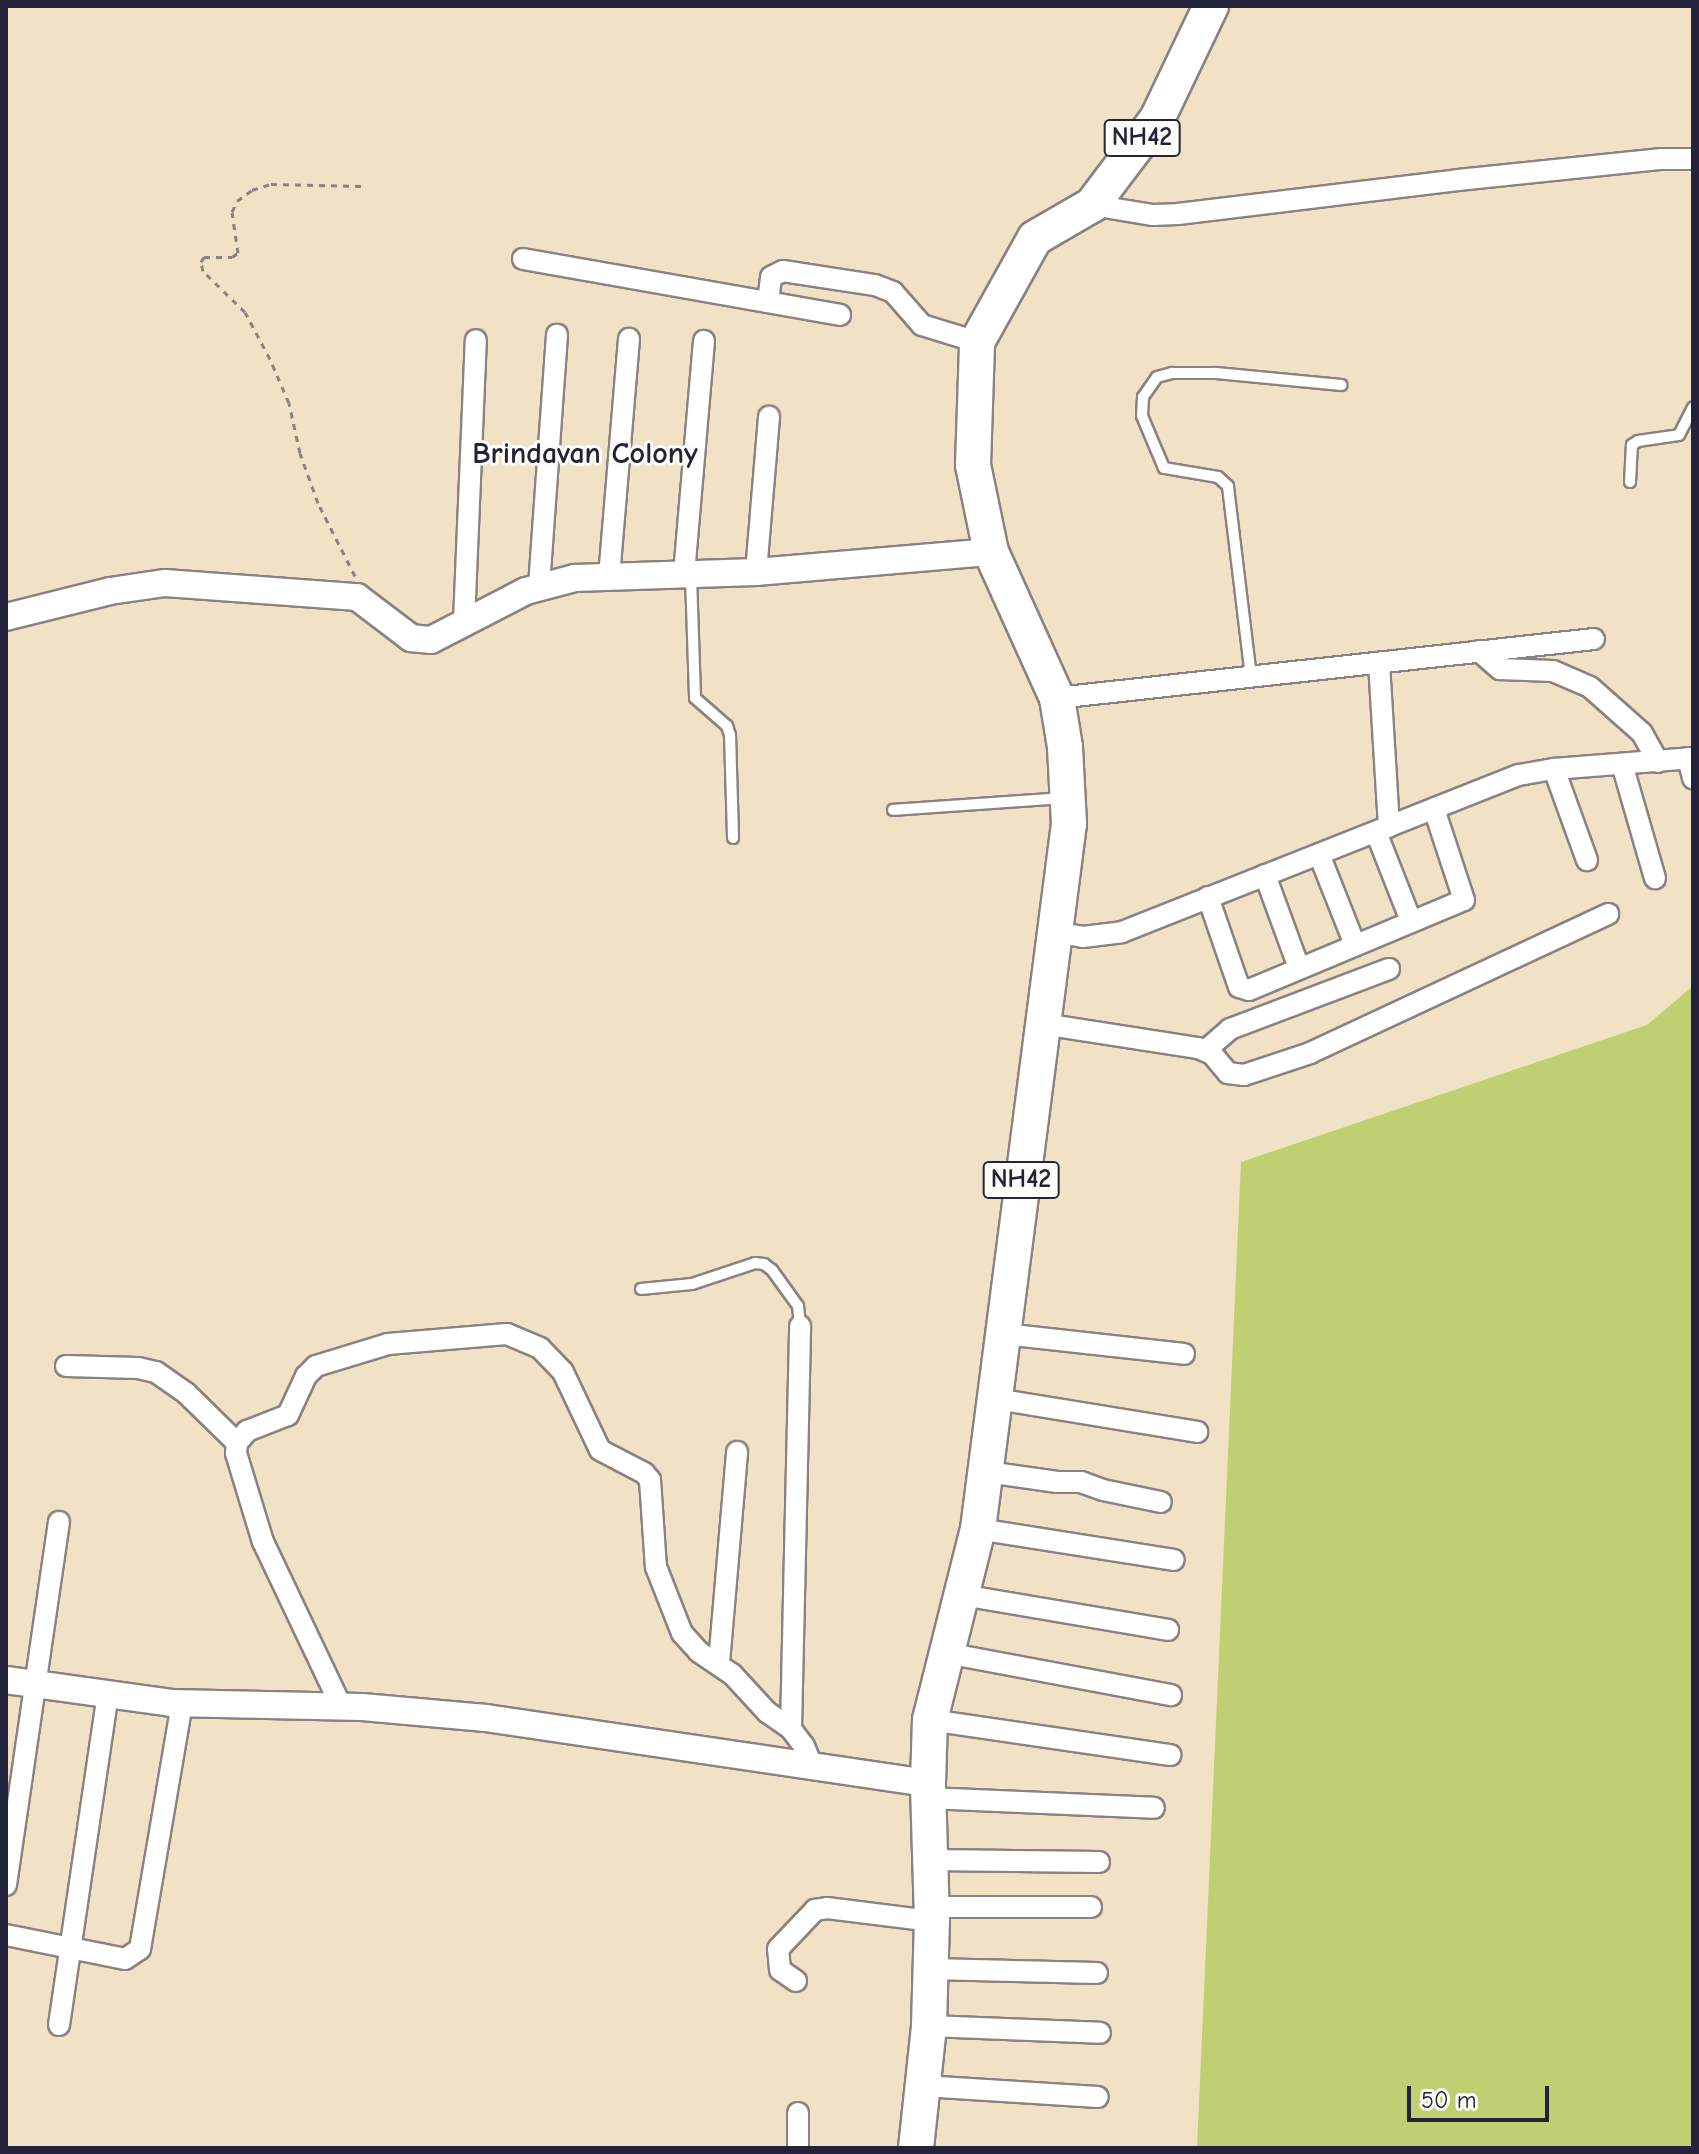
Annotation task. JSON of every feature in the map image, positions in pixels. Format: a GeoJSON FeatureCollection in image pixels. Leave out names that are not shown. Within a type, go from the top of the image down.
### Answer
{"type":"FeatureCollection","features":[{"type":"Feature","properties":{"kind":"highway","name":"NH42"},"geometry":{"type":"LineString","coordinates":[[916,2148],[929,2026],[931,1969],[930,1720],[978,1529],[987,1472],[1023,1156],[1069,824],[1065,747],[1057,698],[991,552],[973,465],[977,342],[1035,238],[1092,205],[1157,119],[1211,6]]}},
{"type":"Feature","properties":{"kind":"street"},"geometry":{"type":"LineString","coordinates":[[1092,205],[1153,215],[1178,214],[1458,180],[1662,159],[1693,159]]}},
{"type":"Feature","properties":{"kind":"street"},"geometry":{"type":"LineString","coordinates":[[523,259],[840,315]]}},
{"type":"Feature","properties":{"kind":"street"},"geometry":{"type":"LineString","coordinates":[[768,302],[771,277],[778,272],[875,285],[893,292],[922,325],[977,342]]}},
{"type":"Feature","properties":{"kind":"street"},"geometry":{"type":"LineString","coordinates":[[539,586],[557,335]]}},
{"type":"Feature","properties":{"kind":"street"},"geometry":{"type":"LineString","coordinates":[[609,577],[629,339]]}},
{"type":"Feature","properties":{"kind":"street"},"geometry":{"type":"LineString","coordinates":[[464,622],[476,340]]}},
{"type":"Feature","properties":{"kind":"street"},"geometry":{"type":"LineString","coordinates":[[687,574],[704,341]]}},
{"type":"Feature","properties":{"kind":"street"},"geometry":{"type":"LineString","coordinates":[[756,572],[769,417]]}},
{"type":"Feature","properties":{"kind":"street"},"geometry":{"type":"LineString","coordinates":[[6,617],[110,591],[165,583],[338,593],[370,604],[392,624],[419,641],[431,640],[539,586],[575,578],[756,572],[991,552]]}},
{"type":"Feature","properties":{"kind":"street"},"geometry":{"type":"LineString","coordinates":[[1057,698],[1594,639]]}},
{"type":"Feature","properties":{"kind":"street"},"geometry":{"type":"LineString","coordinates":[[1479,651],[1500,669],[1553,671],[1590,687],[1642,733],[1658,762]]}},
{"type":"Feature","properties":{"kind":"street"},"geometry":{"type":"LineString","coordinates":[[1379,663],[1382,829],[1411,921]]}},
{"type":"Feature","properties":{"kind":"street"},"geometry":{"type":"LineString","coordinates":[[1055,932],[1102,937],[1519,775],[1622,764],[1658,762],[1691,765]]}},
{"type":"Feature","properties":{"kind":"street"},"geometry":{"type":"LineString","coordinates":[[1622,764],[1655,878]]}},
{"type":"Feature","properties":{"kind":"street"},"geometry":{"type":"LineString","coordinates":[[1554,769],[1587,860]]}},
{"type":"Feature","properties":{"kind":"street"},"geometry":{"type":"LineString","coordinates":[[1208,897],[1239,987],[1249,990],[1465,897],[1434,809]]}},
{"type":"Feature","properties":{"kind":"street"},"geometry":{"type":"LineString","coordinates":[[1319,854],[1355,945]]}},
{"type":"Feature","properties":{"kind":"street"},"geometry":{"type":"LineString","coordinates":[[1265,875],[1299,968]]}},
{"type":"Feature","properties":{"kind":"street"},"geometry":{"type":"LineString","coordinates":[[1043,1024],[1206,1050],[1228,1073],[1244,1075],[1310,1053],[1608,914]]}},
{"type":"Feature","properties":{"kind":"street"},"geometry":{"type":"LineString","coordinates":[[1206,1050],[1230,1029],[1389,969]]}},
{"type":"Feature","properties":{"kind":"street"},"geometry":{"type":"LineString","coordinates":[[791,1729],[800,1326]]}},
{"type":"Feature","properties":{"kind":"street"},"geometry":{"type":"LineString","coordinates":[[341,1706],[263,1542],[236,1453],[237,1443],[247,1431],[288,1415],[306,1376],[316,1366],[388,1344],[494,1334],[521,1338],[540,1348],[563,1372],[600,1450],[644,1473],[650,1480],[656,1567],[674,1618],[688,1642],[719,1663],[767,1712],[791,1729],[804,1746],[812,1766]]}},
{"type":"Feature","properties":{"kind":"street"},"geometry":{"type":"LineString","coordinates":[[1004,1334],[1184,1354]]}},
{"type":"Feature","properties":{"kind":"street"},"geometry":{"type":"LineString","coordinates":[[66,1366],[138,1368],[156,1372],[186,1393],[237,1443]]}},
{"type":"Feature","properties":{"kind":"street"},"geometry":{"type":"LineString","coordinates":[[996,1399],[1197,1432]]}},
{"type":"Feature","properties":{"kind":"street"},"geometry":{"type":"LineString","coordinates":[[719,1663],[737,1452]]}},
{"type":"Feature","properties":{"kind":"street"},"geometry":{"type":"LineString","coordinates":[[987,1472],[1057,1482],[1081,1482],[1103,1490],[1161,1502]]}},
{"type":"Feature","properties":{"kind":"street"},"geometry":{"type":"LineString","coordinates":[[6,1885],[59,1522]]}},
{"type":"Feature","properties":{"kind":"street"},"geometry":{"type":"LineString","coordinates":[[978,1529],[1174,1560]]}},
{"type":"Feature","properties":{"kind":"street"},"geometry":{"type":"LineString","coordinates":[[962,1595],[1168,1630]]}},
{"type":"Feature","properties":{"kind":"street"},"geometry":{"type":"LineString","coordinates":[[946,1653],[1171,1695]]}},
{"type":"Feature","properties":{"kind":"street"},"geometry":{"type":"LineString","coordinates":[[6,1680],[182,1703],[341,1706],[486,1718],[812,1766],[928,1790],[1154,1808]]}},
{"type":"Feature","properties":{"kind":"street"},"geometry":{"type":"LineString","coordinates":[[59,2025],[68,1947],[108,1694]]}},
{"type":"Feature","properties":{"kind":"street"},"geometry":{"type":"LineString","coordinates":[[6,1935],[125,1959],[140,1949],[182,1703]]}},
{"type":"Feature","properties":{"kind":"street"},"geometry":{"type":"LineString","coordinates":[[930,1720],[1170,1755]]}},
{"type":"Feature","properties":{"kind":"street"},"geometry":{"type":"LineString","coordinates":[[930,1860],[1099,1862]]}},
{"type":"Feature","properties":{"kind":"street"},"geometry":{"type":"LineString","coordinates":[[796,1981],[780,1970],[778,1949],[815,1910],[827,1908],[932,1914],[1091,1907]]}},
{"type":"Feature","properties":{"kind":"street"},"geometry":{"type":"LineString","coordinates":[[931,1969],[1097,1973]]}},
{"type":"Feature","properties":{"kind":"street"},"geometry":{"type":"LineString","coordinates":[[929,2026],[1100,2033]]}},
{"type":"Feature","properties":{"kind":"street"},"geometry":{"type":"LineString","coordinates":[[923,2086],[1098,2097]]}},
{"type":"Feature","properties":{"kind":"street"},"geometry":{"type":"LineString","coordinates":[[798,2113],[798,2148]]}},
{"type":"Feature","properties":{"kind":"lane"},"geometry":{"type":"LineString","coordinates":[[1251,677],[1228,486],[1218,477],[1164,468],[1142,416],[1143,397],[1157,377],[1172,373],[1216,373],[1341,385]]}},
{"type":"Feature","properties":{"kind":"lane"},"geometry":{"type":"LineString","coordinates":[[1630,482],[1632,445],[1638,441],[1679,435],[1693,407]]}},
{"type":"Feature","properties":{"kind":"lane"},"geometry":{"type":"LineString","coordinates":[[687,574],[695,698],[727,726],[730,735],[733,838]]}},
{"type":"Feature","properties":{"kind":"lane"},"geometry":{"type":"LineString","coordinates":[[893,810],[1068,798]]}},
{"type":"Feature","properties":{"kind":"lane"},"geometry":{"type":"LineString","coordinates":[[641,1289],[692,1284],[755,1263],[764,1264],[798,1306],[800,1326]]}},
{"type":"Feature","properties":{"kind":"path"},"geometry":{"type":"LineString","coordinates":[[361,186],[271,184],[252,190],[242,196],[232,212],[238,253],[232,257],[204,257],[201,266],[245,312],[270,359],[289,403],[300,453],[318,503],[370,604]]}},
{"type":"Feature","properties":{"kind":"green space"},"geometry":{"type":"Polygon","coordinates":[[[1693,986],[1693,2148],[1197,2148],[1241,1162],[1647,1025],[1693,986]]]}},
{"type":"Feature","properties":{"kind":"district","name":"Brindavan Colony"},"geometry":{"type":"Point","coordinates":[585,454]}}]}
